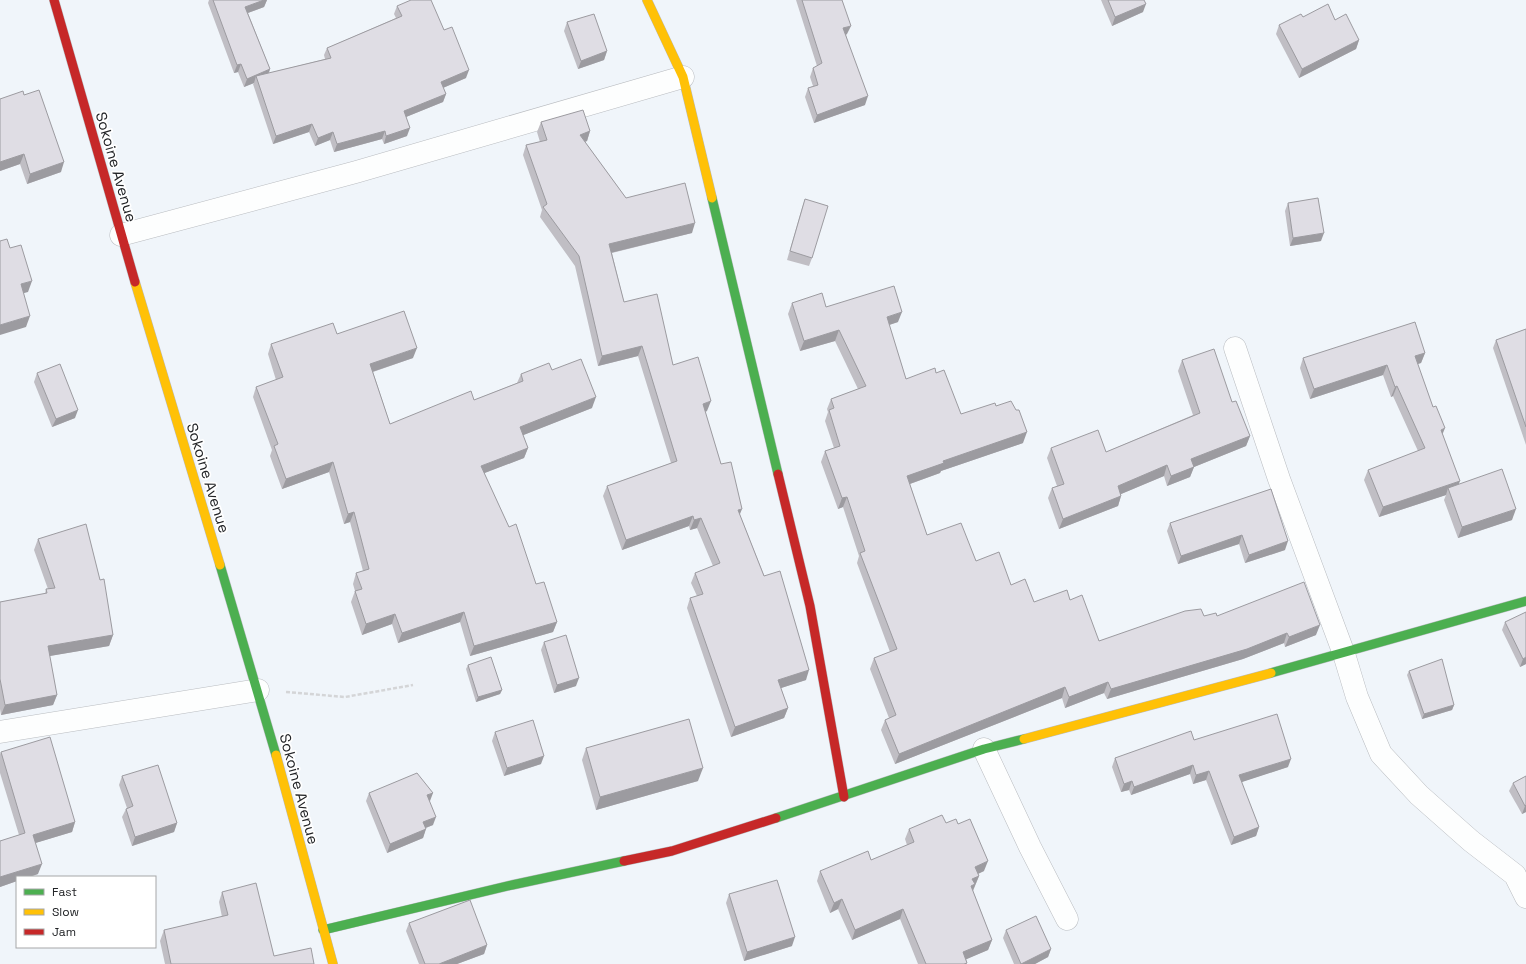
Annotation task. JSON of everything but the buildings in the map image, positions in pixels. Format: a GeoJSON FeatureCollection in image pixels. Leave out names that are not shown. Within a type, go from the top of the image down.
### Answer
{"type":"FeatureCollection","features":[{"type":"Feature","properties":{"kind":"street","name":"Sokoine Avenue"},"geometry":{"type":"LineString","coordinates":[[54,0],[121,235],[258,690],[333,964]]}},
{"type":"Feature","properties":{"kind":"street"},"geometry":{"type":"LineString","coordinates":[[647,0],[683,77],[808,599],[844,797]]}},
{"type":"Feature","properties":{"kind":"street"},"geometry":{"type":"LineString","coordinates":[[121,235],[356,172],[683,77]]}},
{"type":"Feature","properties":{"kind":"street"},"geometry":{"type":"LineString","coordinates":[[1235,348],[1279,479],[1344,654],[1357,697],[1381,754],[1419,795],[1470,841],[1521,874],[1526,897]]}},
{"type":"Feature","properties":{"kind":"street"},"geometry":{"type":"LineString","coordinates":[[323,930],[512,885],[672,851],[844,797],[984,749],[1344,654],[1526,601]]}},
{"type":"Feature","properties":{"kind":"street"},"geometry":{"type":"LineString","coordinates":[[0,732],[258,690]]}},
{"type":"Feature","properties":{"kind":"street"},"geometry":{"type":"LineString","coordinates":[[984,749],[1030,847],[1067,919]]}},
{"type":"Feature","properties":{"kind":"path"},"geometry":{"type":"LineString","coordinates":[[258,690],[345,696],[413,685]]}},
{"type":"Feature","properties":{"kind":"traffic: fast"},"geometry":{"type":"LineString","coordinates":[[712,198],[778,474]]}},
{"type":"Feature","properties":{"kind":"traffic: fast"},"geometry":{"type":"LineString","coordinates":[[220,565],[276,755]]}},
{"type":"Feature","properties":{"kind":"traffic: fast"},"geometry":{"type":"LineString","coordinates":[[1271,673],[1526,601]]}},
{"type":"Feature","properties":{"kind":"traffic: fast"},"geometry":{"type":"LineString","coordinates":[[776,818],[984,749],[1024,739]]}},
{"type":"Feature","properties":{"kind":"traffic: fast"},"geometry":{"type":"LineString","coordinates":[[323,930],[512,885],[624,861]]}},
{"type":"Feature","properties":{"kind":"traffic: slow"},"geometry":{"type":"LineString","coordinates":[[647,0],[683,77],[712,198]]}},
{"type":"Feature","properties":{"kind":"traffic: slow"},"geometry":{"type":"LineString","coordinates":[[135,282],[220,565]]}},
{"type":"Feature","properties":{"kind":"traffic: slow"},"geometry":{"type":"LineString","coordinates":[[1024,739],[1271,673]]}},
{"type":"Feature","properties":{"kind":"traffic: slow"},"geometry":{"type":"LineString","coordinates":[[276,755],[333,964]]}},
{"type":"Feature","properties":{"kind":"traffic: jam"},"geometry":{"type":"LineString","coordinates":[[54,0],[135,282]]}},
{"type":"Feature","properties":{"kind":"traffic: jam"},"geometry":{"type":"LineString","coordinates":[[778,474],[810,606],[844,797]]}},
{"type":"Feature","properties":{"kind":"traffic: jam"},"geometry":{"type":"LineString","coordinates":[[624,861],[672,851],[776,818]]}}]}
